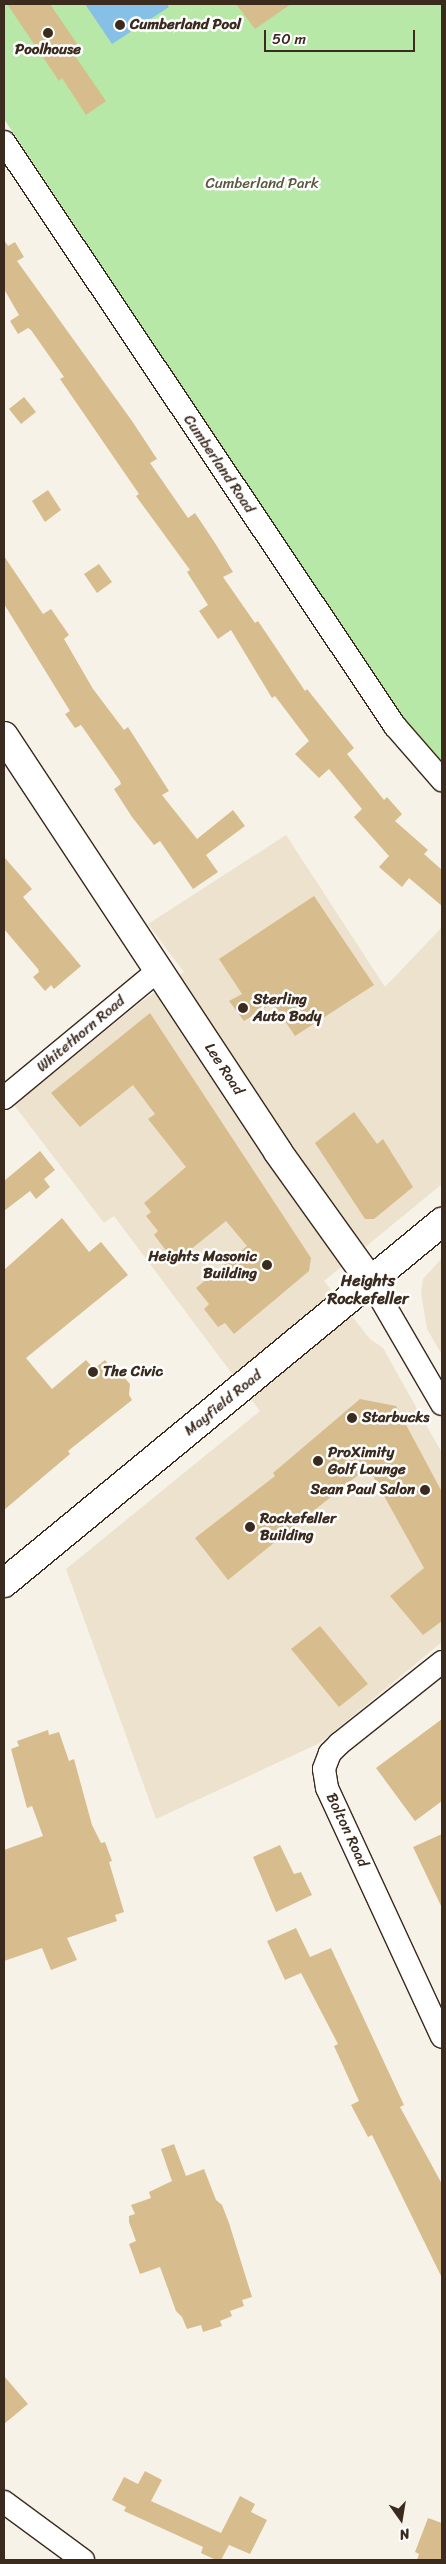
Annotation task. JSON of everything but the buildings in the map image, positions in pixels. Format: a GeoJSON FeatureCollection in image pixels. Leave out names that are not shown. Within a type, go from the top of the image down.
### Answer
{"type":"FeatureCollection","features":[{"type":"Feature","properties":{"kind":"main road","name":"Lee Road"},"geometry":{"type":"LineString","coordinates":[[4,736],[278,1152],[371,1282]]}},
{"type":"Feature","properties":{"kind":"main road","name":"Mayfield Road"},"geometry":{"type":"LineString","coordinates":[[4,1583],[442,1222]]}},
{"type":"Feature","properties":{"kind":"street","name":"Cumberland Road"},"geometry":{"type":"LineString","coordinates":[[4,142],[395,726],[442,780]]}},
{"type":"Feature","properties":{"kind":"street","name":"Whitethorn Road"},"geometry":{"type":"LineString","coordinates":[[4,1098],[159,970]]}},
{"type":"Feature","properties":{"kind":"street","name":"Lee Road"},"geometry":{"type":"LineString","coordinates":[[371,1282],[442,1404]]}},
{"type":"Feature","properties":{"kind":"street","name":"Bolton Road"},"geometry":{"type":"LineString","coordinates":[[442,1662],[339,1744],[330,1753],[324,1769],[327,1788],[442,2037]]}},
{"type":"Feature","properties":{"kind":"street"},"geometry":{"type":"LineString","coordinates":[[4,2502],[83,2560]]}},
{"type":"Feature","properties":{"kind":"shaded area"},"geometry":{"type":"Polygon","coordinates":[[[286,835],[385,987],[442,927],[442,1184],[324,1281],[370,1339],[383,1348],[442,1453],[442,1642],[320,1743],[156,1819],[66,1569],[260,1411],[114,1216],[104,1223],[14,1105],[141,1002],[184,972],[148,924],[286,835]]]}},
{"type":"Feature","properties":{"kind":"shaded area"},"geometry":{"type":"Polygon","coordinates":[[[442,1258],[442,1355],[427,1329],[421,1293],[423,1279],[442,1258]]]}},
{"type":"Feature","properties":{"kind":"green space","name":"Cumberland Park"},"geometry":{"type":"Polygon","coordinates":[[[4,4],[442,4],[442,765],[409,728],[4,119],[4,4]]]}},
{"type":"Feature","properties":{"kind":"water","name":"Cumberland Pool"},"geometry":{"type":"Polygon","coordinates":[[[85,4],[167,4],[169,7],[112,44],[85,4]]]}},
{"type":"Feature","properties":{"kind":"place","name":"Cumberland Pool"},"geometry":{"type":"Point","coordinates":[120,25]}},
{"type":"Feature","properties":{"kind":"place","name":"Poolhouse"},"geometry":{"type":"Point","coordinates":[48,33]}},
{"type":"Feature","properties":{"kind":"place","name":"Sterling Auto Body"},"geometry":{"type":"Point","coordinates":[243,1008]}},
{"type":"Feature","properties":{"kind":"place","name":"Heights Masonic Building"},"geometry":{"type":"Point","coordinates":[267,1265]}},
{"type":"Feature","properties":{"kind":"place","name":"The Civic"},"geometry":{"type":"Point","coordinates":[93,1372]}},
{"type":"Feature","properties":{"kind":"place","name":"Starbucks"},"geometry":{"type":"Point","coordinates":[352,1418]}},
{"type":"Feature","properties":{"kind":"place","name":"ProXimity Golf Lounge"},"geometry":{"type":"Point","coordinates":[318,1461]}},
{"type":"Feature","properties":{"kind":"place","name":"Sean Paul Salon"},"geometry":{"type":"Point","coordinates":[425,1490]}},
{"type":"Feature","properties":{"kind":"place","name":"Rockefeller Building"},"geometry":{"type":"Point","coordinates":[250,1527]}},
{"type":"Feature","properties":{"kind":"district","name":"Heights Rockefeller"},"geometry":{"type":"Point","coordinates":[368,1290]}}]}
